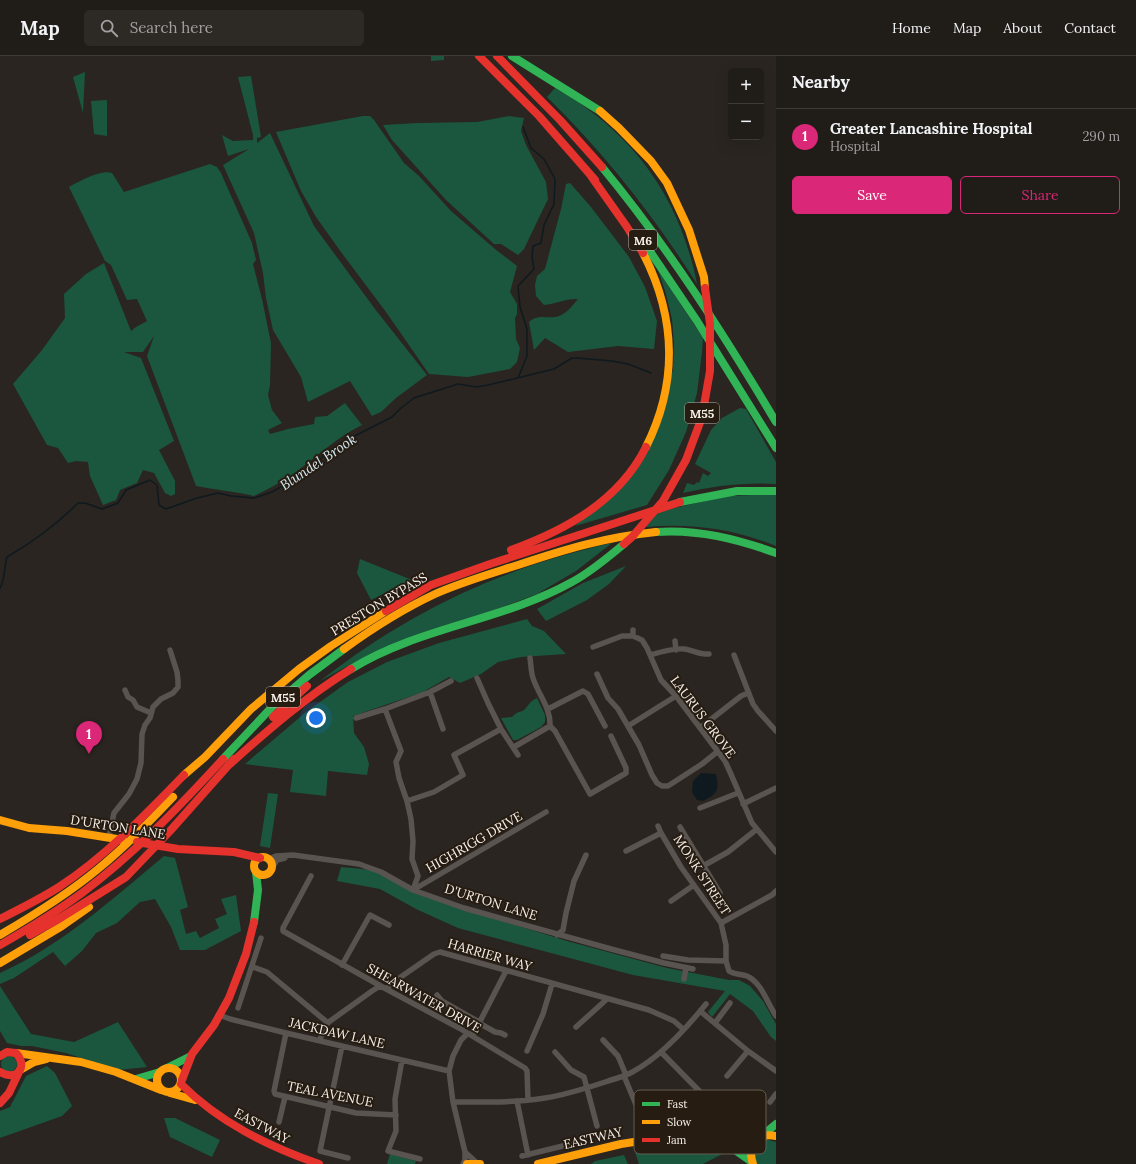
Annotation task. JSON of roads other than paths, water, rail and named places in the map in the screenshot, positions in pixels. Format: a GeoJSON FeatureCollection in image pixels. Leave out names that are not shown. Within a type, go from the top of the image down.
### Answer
{"type":"FeatureCollection","features":[{"type":"Feature","properties":{"kind":"main road","name":"M6"},"geometry":{"type":"LineString","coordinates":[[479,56],[555,133],[642,240],[697,321],[776,448]]}},
{"type":"Feature","properties":{"kind":"main road","name":"M6"},"geometry":{"type":"LineString","coordinates":[[497,56],[556,115],[631,202],[678,265],[704,304],[776,422]]}},
{"type":"Feature","properties":{"kind":"main road","name":"M55"},"geometry":{"type":"LineString","coordinates":[[230,764],[296,706],[316,691],[366,660],[396,646],[428,634],[526,604],[575,581],[595,568],[615,553],[651,516],[663,499],[688,454],[702,414],[711,368],[712,329],[706,286],[696,247],[680,207],[657,170],[623,132],[599,110],[512,56]]}},
{"type":"Feature","properties":{"kind":"main road","name":"M6"},"geometry":{"type":"LineString","coordinates":[[431,585],[489,558],[542,538],[580,518],[602,502],[620,485],[637,463],[654,430],[665,397],[669,366],[669,334],[664,307],[657,282],[644,254],[591,176]]}},
{"type":"Feature","properties":{"kind":"main road","name":"PRESTON BYPASS"},"geometry":{"type":"LineString","coordinates":[[205,756],[251,709],[299,669],[330,646],[431,585],[598,528],[692,499],[737,491],[776,491]]}},
{"type":"Feature","properties":{"kind":"main road","name":"PRESTON BYPASS"},"geometry":{"type":"LineString","coordinates":[[435,595],[497,572],[586,543],[622,535],[652,532],[688,532],[735,538],[776,553]]}},
{"type":"Feature","properties":{"kind":"main road","name":"M55"},"geometry":{"type":"LineString","coordinates":[[0,951],[57,920],[126,877],[170,831],[257,732],[314,679],[367,640],[435,595]]}},
{"type":"Feature","properties":{"kind":"main road","name":"M55"},"geometry":{"type":"LineString","coordinates":[[0,946],[64,906],[94,884],[125,857],[156,829],[228,754],[257,721],[290,691],[354,642],[394,616],[435,595]]}},
{"type":"Feature","properties":{"kind":"main road","name":"M55"},"geometry":{"type":"LineString","coordinates":[[0,935],[24,922],[61,897],[113,856],[146,826],[177,793],[205,756]]}},
{"type":"Feature","properties":{"kind":"main road","name":"M55"},"geometry":{"type":"LineString","coordinates":[[0,919],[39,899],[60,886],[102,854],[134,826],[186,773],[205,756]]}},
{"type":"Feature","properties":{"kind":"main road","name":"D'URTON LANE"},"geometry":{"type":"LineString","coordinates":[[0,820],[29,828],[67,831],[178,849],[234,852],[264,858]]}},
{"type":"Feature","properties":{"kind":"main road"},"geometry":{"type":"LineString","coordinates":[[234,852],[249,862],[262,875],[270,870]]}},
{"type":"Feature","properties":{"kind":"main road"},"geometry":{"type":"LineString","coordinates":[[160,1072],[157,1077],[157,1082],[164,1091],[175,1091],[181,1082],[191,1056],[214,1025],[235,985],[244,961],[254,924],[258,890],[255,862],[264,858],[271,863],[270,870],[258,890]]}},
{"type":"Feature","properties":{"kind":"main road","name":"M55"},"geometry":{"type":"LineString","coordinates":[[0,962],[62,926],[100,899],[115,885]]}},
{"type":"Feature","properties":{"kind":"main road","name":"EASTWAY"},"geometry":{"type":"LineString","coordinates":[[0,1056],[7,1052],[81,1062],[136,1079],[164,1091],[198,1100]]}},
{"type":"Feature","properties":{"kind":"main road"},"geometry":{"type":"LineString","coordinates":[[0,1103],[5,1100],[22,1065],[21,1060],[16,1053]]}},
{"type":"Feature","properties":{"kind":"main road"},"geometry":{"type":"LineString","coordinates":[[136,1079],[160,1072],[191,1056]]}},
{"type":"Feature","properties":{"kind":"main road","name":"EASTWAY"},"geometry":{"type":"LineString","coordinates":[[1,1074],[10,1076],[34,1062],[50,1058]]}},
{"type":"Feature","properties":{"kind":"main road"},"geometry":{"type":"LineString","coordinates":[[167,1068],[176,1070],[181,1076],[181,1082]]}},
{"type":"Feature","properties":{"kind":"main road"},"geometry":{"type":"LineString","coordinates":[[1,1074],[8,1083],[9,1093]]}},
{"type":"Feature","properties":{"kind":"main road","name":"EASTWAY"},"geometry":{"type":"LineString","coordinates":[[181,1082],[198,1100],[224,1119],[254,1137],[291,1154],[319,1164]]}},
{"type":"Feature","properties":{"kind":"main road"},"geometry":{"type":"LineString","coordinates":[[766,1132],[776,1124]]}},
{"type":"Feature","properties":{"kind":"main road","name":"EASTWAY"},"geometry":{"type":"LineString","coordinates":[[766,1135],[776,1136]]}},
{"type":"Feature","properties":{"kind":"main road","name":"EASTWAY"},"geometry":{"type":"LineString","coordinates":[[538,1164],[634,1142]]}},
{"type":"Feature","properties":{"kind":"main road"},"geometry":{"type":"LineString","coordinates":[[740,1154],[752,1163]]}},
{"type":"Feature","properties":{"kind":"main road"},"geometry":{"type":"LineString","coordinates":[[467,1164],[479,1163]]}},
{"type":"Feature","properties":{"kind":"street","name":"LAURUS GROVE"},"geometry":{"type":"LineString","coordinates":[[593,647],[633,633],[642,640],[661,680],[676,696],[717,752],[730,772],[752,823],[776,852]]}},
{"type":"Feature","properties":{"kind":"street"},"geometry":{"type":"LineString","coordinates":[[675,641],[676,650]]}},
{"type":"Feature","properties":{"kind":"street"},"geometry":{"type":"LineString","coordinates":[[650,655],[684,649],[704,655],[709,654]]}},
{"type":"Feature","properties":{"kind":"street"},"geometry":{"type":"LineString","coordinates":[[109,837],[114,813],[129,794],[137,779],[141,763],[142,734],[145,725],[150,718],[154,707],[161,700],[173,693],[178,687],[178,676],[170,650]]}},
{"type":"Feature","properties":{"kind":"street"},"geometry":{"type":"LineString","coordinates":[[734,655],[748,693],[758,711],[776,731]]}},
{"type":"Feature","properties":{"kind":"street"},"geometry":{"type":"LineString","coordinates":[[530,658],[532,677],[548,709],[550,726],[555,731],[590,794],[626,773],[626,768],[611,736]]}},
{"type":"Feature","properties":{"kind":"street"},"geometry":{"type":"LineString","coordinates":[[597,674],[608,698],[618,709],[639,745],[657,783],[662,786],[668,786],[702,764],[717,752]]}},
{"type":"Feature","properties":{"kind":"street"},"geometry":{"type":"LineString","coordinates":[[477,678],[501,729],[518,755]]}},
{"type":"Feature","properties":{"kind":"street"},"geometry":{"type":"LineString","coordinates":[[356,718],[430,692],[451,681]]}},
{"type":"Feature","properties":{"kind":"street"},"geometry":{"type":"LineString","coordinates":[[125,690],[128,697],[133,700],[137,707],[151,713]]}},
{"type":"Feature","properties":{"kind":"street"},"geometry":{"type":"LineString","coordinates":[[548,709],[583,691],[588,694],[605,726]]}},
{"type":"Feature","properties":{"kind":"street"},"geometry":{"type":"LineString","coordinates":[[430,692],[443,729]]}},
{"type":"Feature","properties":{"kind":"street"},"geometry":{"type":"LineString","coordinates":[[700,728],[741,696],[748,693]]}},
{"type":"Feature","properties":{"kind":"street"},"geometry":{"type":"LineString","coordinates":[[628,726],[676,696]]}},
{"type":"Feature","properties":{"kind":"street"},"geometry":{"type":"LineString","coordinates":[[385,709],[401,751],[396,762],[411,819],[413,841],[412,859],[418,876],[413,890]]}},
{"type":"Feature","properties":{"kind":"street"},"geometry":{"type":"LineString","coordinates":[[514,747],[550,726]]}},
{"type":"Feature","properties":{"kind":"street"},"geometry":{"type":"LineString","coordinates":[[407,801],[434,792],[463,775],[454,755],[501,729]]}},
{"type":"Feature","properties":{"kind":"street"},"geometry":{"type":"LineString","coordinates":[[743,804],[776,788]]}},
{"type":"Feature","properties":{"kind":"street"},"geometry":{"type":"LineString","coordinates":[[700,808],[738,793]]}},
{"type":"Feature","properties":{"kind":"street","name":"HIGHRIGG DRIVE"},"geometry":{"type":"LineString","coordinates":[[413,890],[546,812]]}},
{"type":"Feature","properties":{"kind":"street","name":"MONK STREET"},"geometry":{"type":"LineString","coordinates":[[658,826],[694,885],[721,923],[726,945],[727,968],[733,974],[746,976],[753,980],[761,990],[776,1016]]}},
{"type":"Feature","properties":{"kind":"street"},"geometry":{"type":"LineString","coordinates":[[680,827],[720,893]]}},
{"type":"Feature","properties":{"kind":"street"},"geometry":{"type":"LineString","coordinates":[[703,866],[728,852],[757,829]]}},
{"type":"Feature","properties":{"kind":"street"},"geometry":{"type":"LineString","coordinates":[[626,852],[661,833]]}},
{"type":"Feature","properties":{"kind":"street"},"geometry":{"type":"LineString","coordinates":[[270,870],[277,860],[293,855]]}},
{"type":"Feature","properties":{"kind":"street","name":"D'URTON LANE"},"geometry":{"type":"LineString","coordinates":[[264,858],[293,855],[370,867],[413,890],[464,908],[557,935],[693,969]]}},
{"type":"Feature","properties":{"kind":"street"},"geometry":{"type":"LineString","coordinates":[[557,935],[564,930],[566,912],[574,881],[586,855]]}},
{"type":"Feature","properties":{"kind":"street","name":"SHEARWATER DRIVE"},"geometry":{"type":"LineString","coordinates":[[311,876],[283,928],[283,931],[525,1068],[527,1071],[528,1100]]}},
{"type":"Feature","properties":{"kind":"street"},"geometry":{"type":"LineString","coordinates":[[671,900],[694,885]]}},
{"type":"Feature","properties":{"kind":"street"},"geometry":{"type":"LineString","coordinates":[[721,923],[772,895],[776,891]]}},
{"type":"Feature","properties":{"kind":"street"},"geometry":{"type":"LineString","coordinates":[[342,965],[370,915],[389,925]]}},
{"type":"Feature","properties":{"kind":"street"},"geometry":{"type":"LineString","coordinates":[[238,1008],[261,938]]}},
{"type":"Feature","properties":{"kind":"street","name":"HARRIER WAY"},"geometry":{"type":"LineString","coordinates":[[383,988],[434,954],[440,952],[649,1010],[674,1021],[683,1029]]}},
{"type":"Feature","properties":{"kind":"street"},"geometry":{"type":"LineString","coordinates":[[663,956],[688,960],[726,961]]}},
{"type":"Feature","properties":{"kind":"street"},"geometry":{"type":"LineString","coordinates":[[252,967],[267,972],[328,1023]]}},
{"type":"Feature","properties":{"kind":"street"},"geometry":{"type":"LineString","coordinates":[[684,979],[686,968]]}},
{"type":"Feature","properties":{"kind":"street"},"geometry":{"type":"LineString","coordinates":[[463,1164],[465,1160],[465,1152],[453,1102],[450,1071],[453,1056],[461,1040],[467,1034],[474,1033],[506,971]]}},
{"type":"Feature","properties":{"kind":"street"},"geometry":{"type":"LineString","coordinates":[[527,1051],[543,1014],[552,984]]}},
{"type":"Feature","properties":{"kind":"street"},"geometry":{"type":"LineString","coordinates":[[320,1041],[323,1028],[328,1023],[372,991],[383,988]]}},
{"type":"Feature","properties":{"kind":"street"},"geometry":{"type":"LineString","coordinates":[[437,995],[442,1001],[479,1023],[495,1032],[505,1035]]}},
{"type":"Feature","properties":{"kind":"street"},"geometry":{"type":"LineString","coordinates":[[576,1027],[606,999]]}},
{"type":"Feature","properties":{"kind":"street"},"geometry":{"type":"LineString","coordinates":[[715,1023],[730,1003]]}},
{"type":"Feature","properties":{"kind":"street"},"geometry":{"type":"LineString","coordinates":[[453,1102],[517,1101],[559,1096],[625,1076],[644,1065],[661,1052],[706,1004]]}},
{"type":"Feature","properties":{"kind":"street"},"geometry":{"type":"LineString","coordinates":[[700,1011],[748,1051],[776,1071]]}},
{"type":"Feature","properties":{"kind":"street","name":"JACKDAW LANE"},"geometry":{"type":"LineString","coordinates":[[219,1015],[286,1033],[450,1071]]}},
{"type":"Feature","properties":{"kind":"street","name":"TEAL AVENUE"},"geometry":{"type":"LineString","coordinates":[[286,1033],[274,1091],[275,1094],[356,1113],[396,1116]]}},
{"type":"Feature","properties":{"kind":"street"},"geometry":{"type":"LineString","coordinates":[[603,1040],[618,1056],[634,1099]]}},
{"type":"Feature","properties":{"kind":"street"},"geometry":{"type":"LineString","coordinates":[[342,1046],[320,1152],[348,1158]]}},
{"type":"Feature","properties":{"kind":"street"},"geometry":{"type":"LineString","coordinates":[[727,1076],[748,1051]]}},
{"type":"Feature","properties":{"kind":"street"},"geometry":{"type":"LineString","coordinates":[[661,1052],[698,1090]]}},
{"type":"Feature","properties":{"kind":"street"},"geometry":{"type":"LineString","coordinates":[[556,1056],[571,1070],[584,1077],[597,1126]]}},
{"type":"Feature","properties":{"kind":"street"},"geometry":{"type":"LineString","coordinates":[[402,1060],[395,1099],[396,1131],[388,1151],[420,1159]]}},
{"type":"Feature","properties":{"kind":"street"},"geometry":{"type":"LineString","coordinates":[[770,1102],[776,1094]]}},
{"type":"Feature","properties":{"kind":"street"},"geometry":{"type":"LineString","coordinates":[[279,1122],[285,1097]]}},
{"type":"Feature","properties":{"kind":"street"},"geometry":{"type":"LineString","coordinates":[[517,1101],[528,1155]]}},
{"type":"Feature","properties":{"kind":"street"},"geometry":{"type":"LineString","coordinates":[[522,1156],[576,1143]]}},
{"type":"Feature","properties":{"kind":"street"},"geometry":{"type":"LineString","coordinates":[[465,1152],[479,1163]]}},
{"type":"Feature","properties":{"kind":"waterway"},"geometry":{"type":"LineString","coordinates":[[518,378],[527,356],[527,329],[520,307],[518,286],[534,269],[532,257],[533,246],[541,243],[544,225],[554,204],[555,179],[544,159],[531,148],[523,127]]}},
{"type":"Feature","properties":{"kind":"waterway","name":"Blundel Brook"},"geometry":{"type":"LineString","coordinates":[[0,588],[3,581],[7,557],[44,532],[78,503],[85,503],[102,509],[118,503],[126,490],[150,480],[157,485],[159,505],[166,509],[197,498],[218,493],[254,498],[272,492],[291,481],[341,443],[392,417],[414,398],[458,384],[477,387],[488,385],[554,369],[572,358],[612,361],[628,364],[651,373]]}},
{"type":"Feature","properties":{"kind":"place","name":"Greater Lancashire Hospital"},"geometry":{"type":"Point","coordinates":[89,754]}}]}
